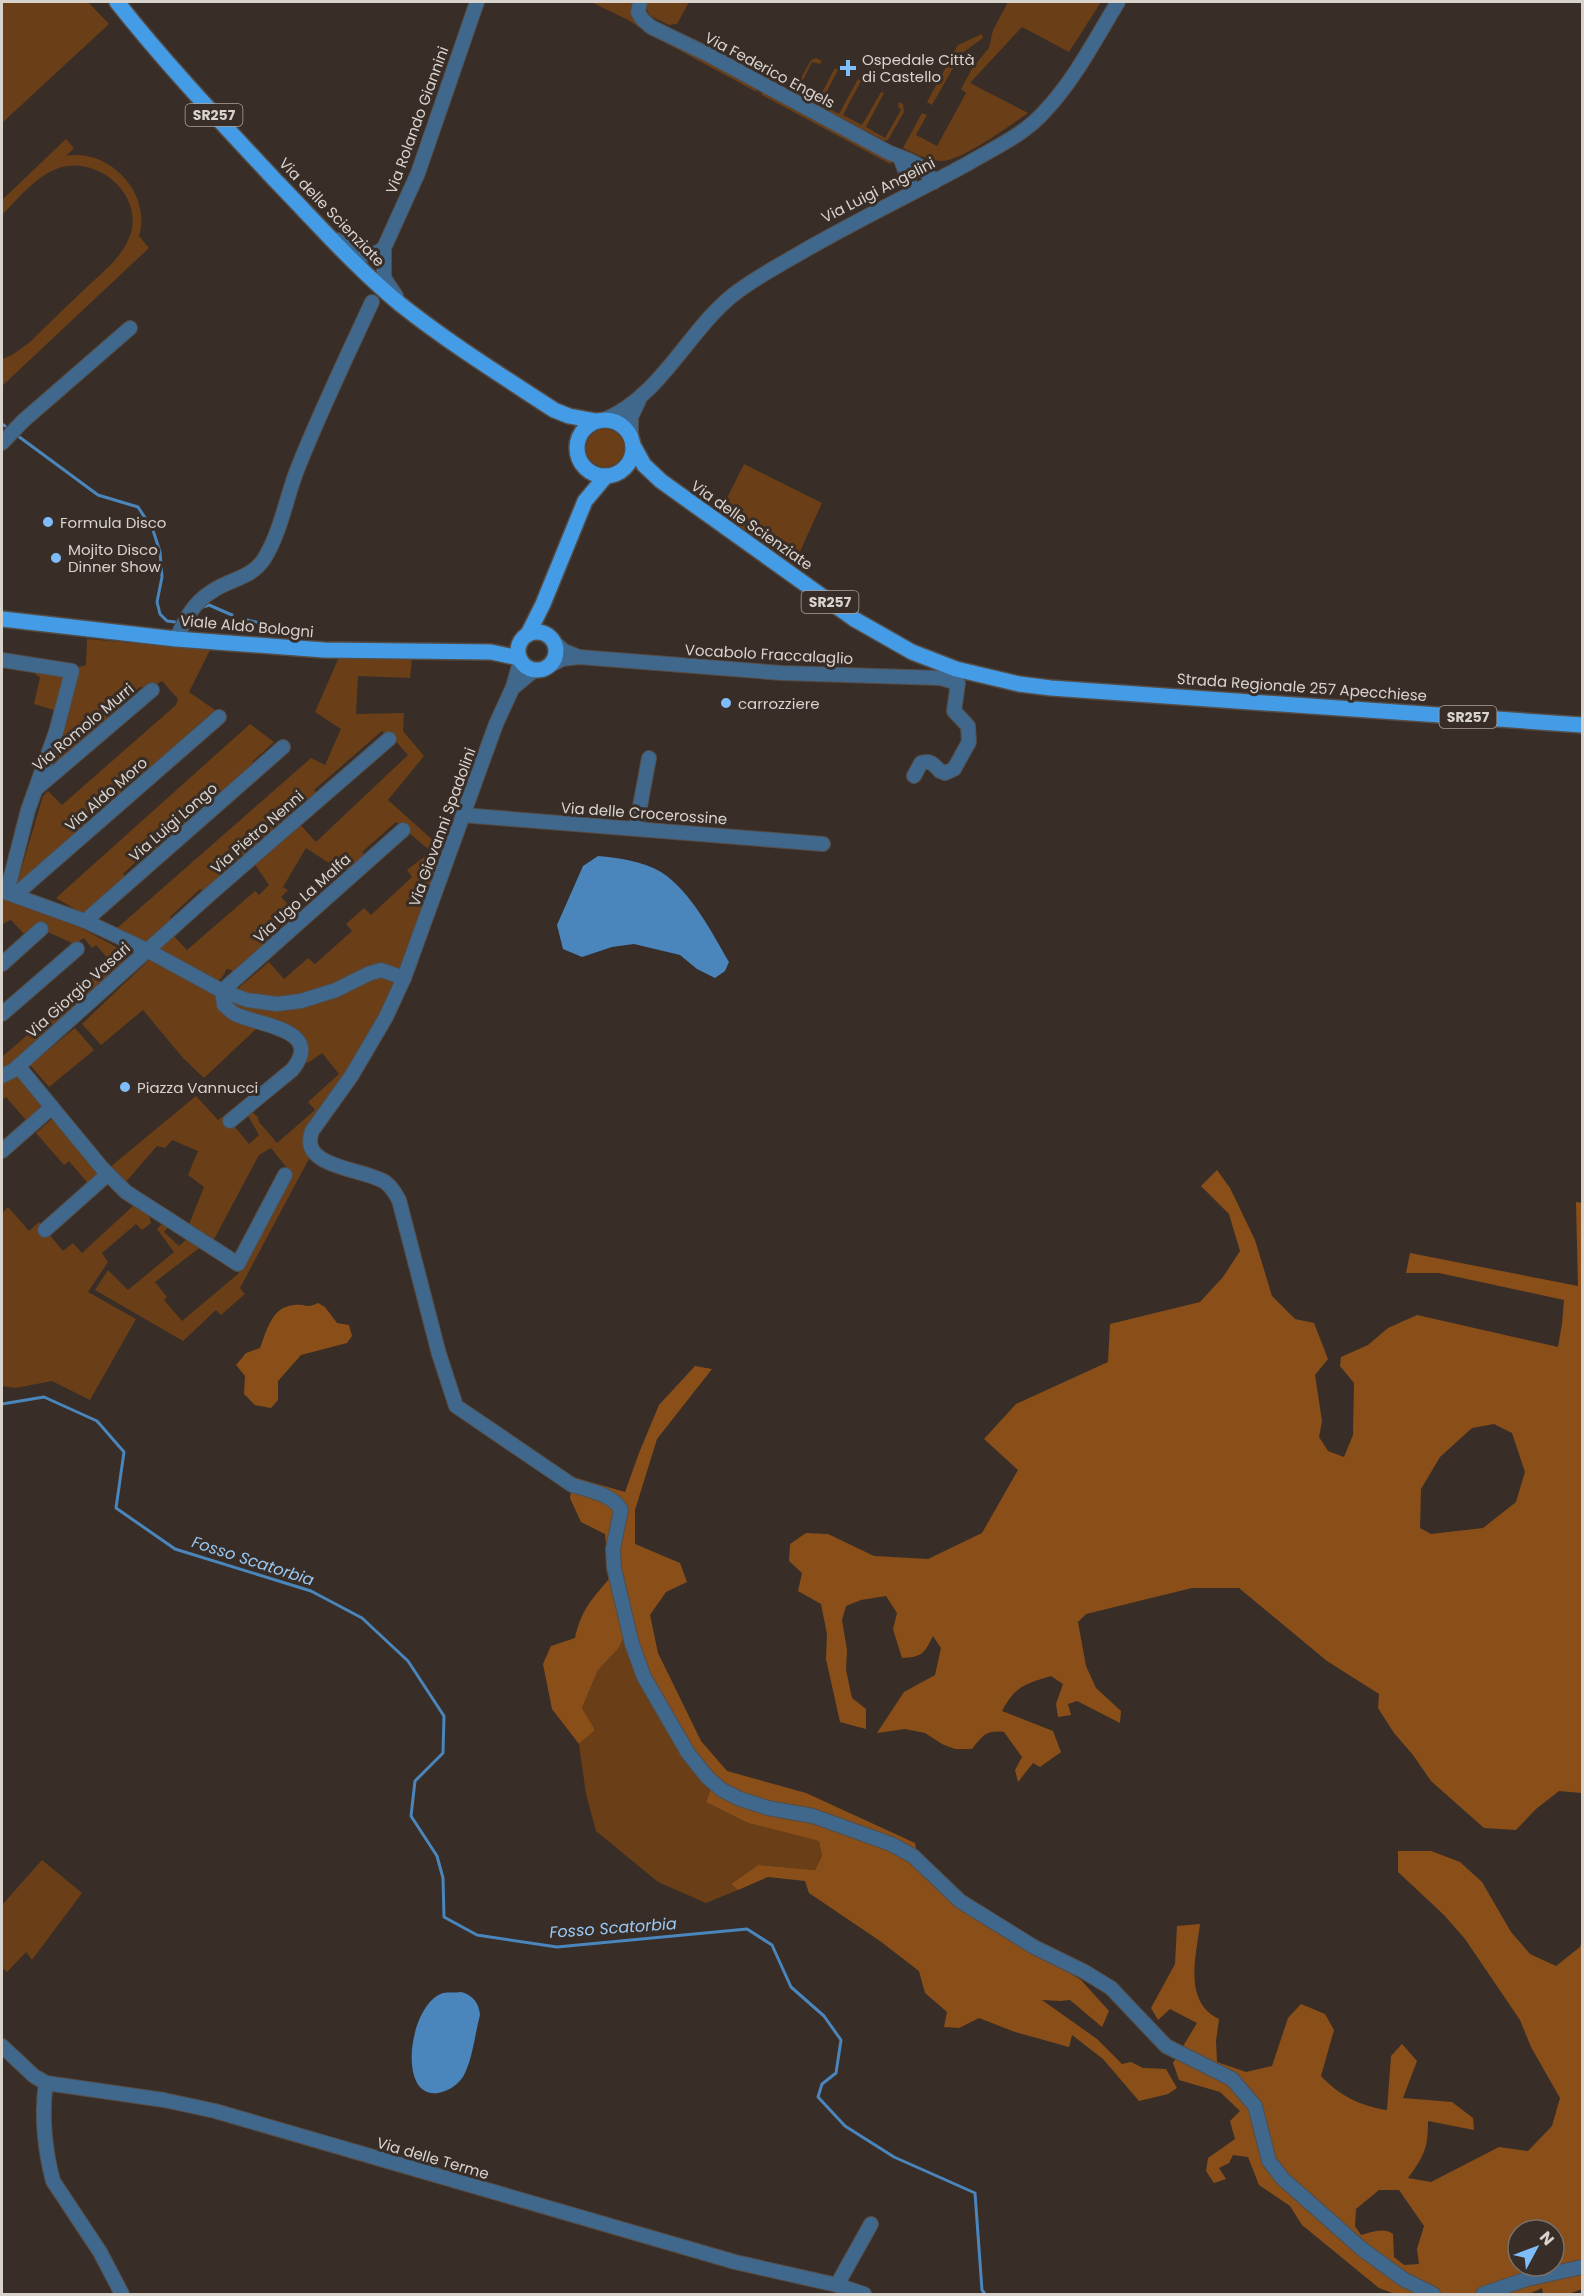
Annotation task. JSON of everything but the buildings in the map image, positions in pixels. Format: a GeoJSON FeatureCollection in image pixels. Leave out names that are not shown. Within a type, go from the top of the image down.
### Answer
{"type":"FeatureCollection","features":[{"type":"Feature","properties":{"kind":"main road","name":"Via delle Scienziate"},"geometry":{"type":"LineString","coordinates":[[117,2],[186,84],[368,276],[413,314],[470,355],[554,410],[569,416],[600,420]]}},
{"type":"Feature","properties":{"kind":"main road","name":"Via delle Scienziate"},"geometry":{"type":"LineString","coordinates":[[554,410],[567,425],[577,448]]}},
{"type":"Feature","properties":{"kind":"main road","name":"SR257"},"geometry":{"type":"LineString","coordinates":[[600,420],[621,424],[632,441]]}},
{"type":"Feature","properties":{"kind":"main road"},"geometry":{"type":"LineString","coordinates":[[577,448],[582,431],[600,420]]}},
{"type":"Feature","properties":{"kind":"main road","name":"Via delle Scienziate"},"geometry":{"type":"LineString","coordinates":[[632,441],[644,465],[661,481],[854,619],[912,652],[956,669],[1019,684]]}},
{"type":"Feature","properties":{"kind":"main road"},"geometry":{"type":"LineString","coordinates":[[585,501],[612,475],[630,462],[632,441]]}},
{"type":"Feature","properties":{"kind":"main road","name":"SR257"},"geometry":{"type":"LineString","coordinates":[[577,448],[584,465],[594,473],[612,475]]}},
{"type":"Feature","properties":{"kind":"main road"},"geometry":{"type":"LineString","coordinates":[[543,604],[556,654],[551,665],[546,669],[524,664],[518,649],[543,604],[585,501],[584,465]]}},
{"type":"Feature","properties":{"kind":"main road","name":"Via delle Scienziate"},"geometry":{"type":"LineString","coordinates":[[612,475],[641,473],[661,481]]}},
{"type":"Feature","properties":{"kind":"main road","name":"Viale Aldo Bologni"},"geometry":{"type":"LineString","coordinates":[[2,619],[176,639],[324,650],[490,652],[507,648],[525,637]]}},
{"type":"Feature","properties":{"kind":"main road"},"geometry":{"type":"LineString","coordinates":[[525,637],[541,632],[551,639]]}},
{"type":"Feature","properties":{"kind":"main road","name":"Viale Aldo Bologni"},"geometry":{"type":"LineString","coordinates":[[490,652],[524,664]]}},
{"type":"Feature","properties":{"kind":"main road","name":"Strada Regionale 257 Apecchiese"},"geometry":{"type":"LineString","coordinates":[[1019,684],[1128,694],[1582,725]]}},
{"type":"Feature","properties":{"kind":"street","name":"Via Rolando Giannini"},"geometry":{"type":"LineString","coordinates":[[413,314],[392,291],[384,278],[384,249],[418,173],[477,2]]}},
{"type":"Feature","properties":{"kind":"street","name":"Via Federico Engels"},"geometry":{"type":"LineString","coordinates":[[639,2],[638,12],[651,27],[900,158],[922,166],[934,182]]}},
{"type":"Feature","properties":{"kind":"street","name":"Via Luigi Angelini"},"geometry":{"type":"LineString","coordinates":[[600,420],[619,414],[639,400],[714,312],[734,294],[836,231],[934,182],[1011,139],[1046,111],[1084,58],[1118,2]]}},
{"type":"Feature","properties":{"kind":"street"},"geometry":{"type":"LineString","coordinates":[[900,158],[913,192]]}},
{"type":"Feature","properties":{"kind":"street"},"geometry":{"type":"LineString","coordinates":[[317,224],[359,254],[370,256],[384,249]]}},
{"type":"Feature","properties":{"kind":"street"},"geometry":{"type":"LineString","coordinates":[[176,639],[191,610],[202,598],[218,587],[249,575],[260,565],[266,555],[281,521],[298,466],[372,302]]}},
{"type":"Feature","properties":{"kind":"street"},"geometry":{"type":"LineString","coordinates":[[2,443],[23,421],[130,328]]}},
{"type":"Feature","properties":{"kind":"street","name":"Via Luigi Angelini"},"geometry":{"type":"LineString","coordinates":[[632,441],[631,417],[639,400]]}},
{"type":"Feature","properties":{"kind":"street"},"geometry":{"type":"LineString","coordinates":[[551,639],[564,651],[579,657]]}},
{"type":"Feature","properties":{"kind":"street"},"geometry":{"type":"LineString","coordinates":[[551,665],[579,657]]}},
{"type":"Feature","properties":{"kind":"street","name":"Vocabolo Fraccalaglio"},"geometry":{"type":"LineString","coordinates":[[579,657],[782,673],[940,678],[957,683],[954,711],[968,726],[969,742],[950,772],[940,771],[933,763],[927,761],[921,763],[914,776]]}},
{"type":"Feature","properties":{"kind":"street","name":"Via Romolo Murri"},"geometry":{"type":"LineString","coordinates":[[2,660],[72,670],[56,732],[8,860],[8,893]]}},
{"type":"Feature","properties":{"kind":"street","name":"Via Giovanni Spadolini"},"geometry":{"type":"LineString","coordinates":[[524,664],[496,724],[404,978],[386,1017],[352,1075],[312,1131],[309,1141],[310,1149],[328,1162],[382,1180],[392,1187],[399,1200],[436,1343],[456,1406],[547,1470],[572,1485],[601,1495],[618,1504],[621,1509],[613,1549],[614,1568],[627,1628],[644,1677],[688,1753],[708,1778],[722,1790],[740,1799],[768,1808],[813,1816],[882,1841],[914,1856],[960,1901],[1034,1947],[1112,1988],[1166,2046],[1232,2079],[1255,2106],[1269,2161],[1283,2179],[1362,2249],[1404,2279],[1433,2295]]}},
{"type":"Feature","properties":{"kind":"street","name":"Via Romolo Murri"},"geometry":{"type":"LineString","coordinates":[[35,789],[152,690]]}},
{"type":"Feature","properties":{"kind":"street","name":"Via Aldo Moro"},"geometry":{"type":"LineString","coordinates":[[8,893],[219,717]]}},
{"type":"Feature","properties":{"kind":"street","name":"Via Pietro Nenni"},"geometry":{"type":"LineString","coordinates":[[147,950],[389,739]]}},
{"type":"Feature","properties":{"kind":"street","name":"Via Luigi Longo"},"geometry":{"type":"LineString","coordinates":[[85,921],[283,747]]}},
{"type":"Feature","properties":{"kind":"street"},"geometry":{"type":"LineString","coordinates":[[636,828],[649,758]]}},
{"type":"Feature","properties":{"kind":"street","name":"Via delle Crocerossine"},"geometry":{"type":"LineString","coordinates":[[462,815],[823,844]]}},
{"type":"Feature","properties":{"kind":"street","name":"Via Ugo La Malfa"},"geometry":{"type":"LineString","coordinates":[[222,991],[403,830]]}},
{"type":"Feature","properties":{"kind":"street"},"geometry":{"type":"LineString","coordinates":[[8,893],[85,921],[147,950],[222,991],[247,1000],[277,1004],[319,996],[381,970],[404,978]]}},
{"type":"Feature","properties":{"kind":"street"},"geometry":{"type":"LineString","coordinates":[[2,964],[41,929]]}},
{"type":"Feature","properties":{"kind":"street"},"geometry":{"type":"LineString","coordinates":[[2,1014],[77,949]]}},
{"type":"Feature","properties":{"kind":"street","name":"Via Giorgio Vasari"},"geometry":{"type":"LineString","coordinates":[[2,1076],[18,1066],[147,950]]}},
{"type":"Feature","properties":{"kind":"street"},"geometry":{"type":"LineString","coordinates":[[222,991],[224,1005],[235,1014],[279,1027],[296,1038],[301,1049],[299,1061],[292,1070],[230,1121]]}},
{"type":"Feature","properties":{"kind":"street"},"geometry":{"type":"LineString","coordinates":[[18,1066],[108,1174],[126,1192],[238,1264],[285,1175]]}},
{"type":"Feature","properties":{"kind":"street"},"geometry":{"type":"LineString","coordinates":[[2,1152],[52,1107]]}},
{"type":"Feature","properties":{"kind":"street"},"geometry":{"type":"LineString","coordinates":[[45,1230],[108,1174]]}},
{"type":"Feature","properties":{"kind":"street","name":"Via delle Terme"},"geometry":{"type":"LineString","coordinates":[[2,2046],[34,2076],[46,2083],[164,2100],[215,2111],[735,2262],[837,2285],[864,2295]]}},
{"type":"Feature","properties":{"kind":"street"},"geometry":{"type":"LineString","coordinates":[[46,2083],[44,2110],[53,2181],[100,2252],[122,2295]]}},
{"type":"Feature","properties":{"kind":"street"},"geometry":{"type":"LineString","coordinates":[[837,2285],[871,2224]]}},
{"type":"Feature","properties":{"kind":"street"},"geometry":{"type":"LineString","coordinates":[[1483,2295],[1527,2279],[1582,2267]]}},
{"type":"Feature","properties":{"kind":"shaded area"},"geometry":{"type":"Polygon","coordinates":[[[2,2],[88,2],[109,24],[2,123],[2,2]]]}},
{"type":"Feature","properties":{"kind":"shaded area"},"geometry":{"type":"Polygon","coordinates":[[[591,2],[635,2],[633,11],[756,88],[756,91],[761,94],[764,91],[893,161],[890,164],[591,2]]]}},
{"type":"Feature","properties":{"kind":"shaded area"},"geometry":{"type":"Polygon","coordinates":[[[647,2],[689,2],[677,24],[669,25],[649,15],[647,2]]]}},
{"type":"Feature","properties":{"kind":"shaded area"},"geometry":{"type":"Polygon","coordinates":[[[1008,2],[1101,2],[1069,52],[1022,27],[970,83],[1028,113],[987,141],[952,159],[933,160],[903,148],[922,113],[927,115],[916,135],[937,146],[966,93],[961,89],[973,67],[989,48],[993,30],[1008,2]]]}},
{"type":"Feature","properties":{"kind":"shaded area"},"geometry":{"type":"Polygon","coordinates":[[[982,34],[983,38],[961,54],[932,105],[927,102],[958,45],[982,34]]]}},
{"type":"Feature","properties":{"kind":"shaded area"},"geometry":{"type":"Polygon","coordinates":[[[816,58],[822,61],[820,64],[812,62],[799,91],[817,102],[835,68],[838,70],[820,104],[839,114],[858,79],[861,81],[843,115],[862,125],[881,92],[884,93],[866,127],[885,138],[901,110],[898,106],[899,102],[903,104],[904,112],[888,140],[885,141],[797,94],[796,87],[811,60],[816,58]]]}},
{"type":"Feature","properties":{"kind":"shaded area"},"geometry":{"type":"Polygon","coordinates":[[[66,139],[74,148],[66,156],[82,155],[97,159],[111,166],[124,177],[139,204],[141,220],[139,236],[149,248],[2,386],[2,359],[29,343],[111,264],[126,245],[133,223],[126,195],[116,184],[91,168],[77,166],[62,167],[44,175],[2,215],[2,200],[66,139]]]}},
{"type":"Feature","properties":{"kind":"shaded area"},"geometry":{"type":"Polygon","coordinates":[[[605,429],[619,434],[624,448],[619,462],[605,467],[591,462],[586,448],[591,434],[605,429]]]}},
{"type":"Feature","properties":{"kind":"shaded area"},"geometry":{"type":"Polygon","coordinates":[[[744,464],[822,503],[794,565],[720,512],[744,464]]]}},
{"type":"Feature","properties":{"kind":"shaded area"},"geometry":{"type":"Polygon","coordinates":[[[87,639],[210,650],[189,692],[215,710],[157,761],[162,766],[147,780],[140,774],[121,791],[126,798],[111,811],[103,804],[84,821],[91,829],[25,886],[17,883],[43,796],[48,791],[62,805],[176,705],[178,699],[162,681],[150,688],[140,687],[118,706],[124,714],[51,776],[79,667],[86,665],[87,639]]]}},
{"type":"Feature","properties":{"kind":"shaded area"},"geometry":{"type":"Polygon","coordinates":[[[339,657],[412,659],[410,678],[358,676],[356,714],[404,713],[403,731],[424,756],[388,800],[437,844],[434,854],[396,822],[362,852],[370,860],[353,875],[345,868],[335,878],[328,870],[329,863],[306,848],[283,887],[288,890],[281,897],[295,912],[261,942],[267,951],[230,975],[232,970],[226,969],[219,981],[158,949],[173,935],[187,950],[255,891],[259,895],[269,885],[251,859],[209,895],[200,889],[170,917],[176,924],[152,946],[116,929],[311,758],[325,765],[341,729],[315,712],[339,657]],[[382,731],[314,790],[321,798],[296,820],[316,842],[408,755],[392,737],[389,739],[382,731]]]}},
{"type":"Feature","properties":{"kind":"shaded area"},"geometry":{"type":"Polygon","coordinates":[[[37,665],[72,671],[61,712],[34,704],[40,677],[36,675],[37,665]]]}},
{"type":"Feature","properties":{"kind":"shaded area"},"geometry":{"type":"Polygon","coordinates":[[[250,724],[274,742],[252,762],[258,769],[227,795],[220,790],[187,820],[193,826],[155,859],[146,852],[123,874],[129,882],[89,917],[56,898],[250,724]]]}},
{"type":"Feature","properties":{"kind":"shaded area"},"geometry":{"type":"Polygon","coordinates":[[[428,854],[442,867],[401,973],[382,967],[318,994],[283,1000],[235,991],[269,962],[284,979],[308,958],[315,964],[352,931],[346,924],[364,908],[371,915],[412,877],[407,870],[428,854]]]}},
{"type":"Feature","properties":{"kind":"shaded area"},"geometry":{"type":"Polygon","coordinates":[[[2,899],[81,928],[131,955],[14,1062],[2,1069],[2,1057],[111,962],[96,945],[92,948],[84,938],[74,944],[48,932],[41,923],[26,936],[11,920],[2,924],[2,899]]]}},
{"type":"Feature","properties":{"kind":"shaded area"},"geometry":{"type":"Polygon","coordinates":[[[150,959],[218,993],[257,1028],[204,1078],[183,1058],[143,1010],[101,1045],[82,1024],[150,959]]]}},
{"type":"Feature","properties":{"kind":"shaded area"},"geometry":{"type":"Polygon","coordinates":[[[382,976],[395,981],[396,989],[371,1036],[304,1139],[304,1148],[311,1155],[240,1288],[245,1294],[221,1315],[216,1310],[183,1341],[95,1290],[108,1270],[128,1290],[174,1252],[157,1229],[165,1221],[170,1225],[164,1232],[179,1246],[189,1237],[202,1246],[155,1282],[167,1297],[164,1300],[182,1321],[238,1274],[290,1178],[285,1175],[287,1168],[271,1148],[259,1155],[212,1243],[188,1227],[204,1187],[188,1175],[198,1151],[172,1140],[165,1148],[157,1146],[124,1184],[110,1167],[196,1096],[218,1120],[225,1115],[249,1144],[259,1135],[248,1116],[252,1112],[277,1143],[315,1110],[308,1102],[339,1074],[322,1053],[308,1063],[303,1059],[305,1049],[230,1005],[230,999],[256,1007],[382,976]]]}},
{"type":"Feature","properties":{"kind":"shaded area"},"geometry":{"type":"Polygon","coordinates":[[[75,1028],[94,1050],[49,1087],[30,1065],[75,1028]]]}},
{"type":"Feature","properties":{"kind":"shaded area"},"geometry":{"type":"Polygon","coordinates":[[[16,1074],[48,1111],[31,1126],[6,1097],[2,1100],[2,1082],[16,1074]]]}},
{"type":"Feature","properties":{"kind":"shaded area"},"geometry":{"type":"Polygon","coordinates":[[[54,1117],[104,1177],[92,1188],[69,1161],[64,1165],[36,1133],[54,1117]]]}},
{"type":"Feature","properties":{"kind":"shaded area"},"geometry":{"type":"Polygon","coordinates":[[[1217,1170],[1230,1188],[1255,1240],[1272,1296],[1295,1319],[1314,1323],[1328,1359],[1315,1375],[1322,1421],[1319,1437],[1328,1451],[1344,1457],[1353,1435],[1354,1383],[1340,1366],[1341,1357],[1368,1345],[1388,1328],[1417,1315],[1558,1347],[1564,1300],[1439,1273],[1406,1273],[1410,1253],[1578,1286],[1576,1202],[1582,1203],[1582,1793],[1559,1791],[1536,1809],[1516,1830],[1484,1828],[1431,1781],[1378,1708],[1379,1694],[1327,1661],[1239,1588],[1192,1588],[1086,1614],[1078,1622],[1086,1666],[1096,1688],[1121,1711],[1120,1723],[1077,1701],[1068,1704],[1071,1715],[1058,1717],[1056,1704],[1063,1684],[1051,1676],[1022,1687],[1011,1696],[1002,1711],[1053,1731],[1061,1752],[1040,1767],[1033,1763],[1018,1782],[1015,1770],[1022,1757],[1004,1732],[988,1733],[972,1749],[955,1749],[925,1733],[905,1729],[877,1733],[904,1692],[935,1675],[941,1648],[933,1636],[922,1653],[914,1657],[902,1658],[893,1629],[897,1613],[886,1596],[861,1600],[846,1606],[842,1620],[847,1650],[846,1670],[852,1698],[866,1709],[866,1729],[840,1722],[826,1659],[827,1634],[821,1604],[798,1591],[802,1573],[789,1561],[790,1544],[806,1533],[828,1534],[874,1556],[928,1559],[982,1533],[1018,1470],[984,1439],[1016,1404],[1108,1362],[1110,1324],[1200,1302],[1223,1277],[1240,1251],[1229,1214],[1201,1186],[1217,1170]],[[1494,1424],[1472,1428],[1440,1457],[1421,1489],[1420,1528],[1431,1534],[1483,1528],[1516,1502],[1525,1472],[1512,1433],[1494,1424]]]}},
{"type":"Feature","properties":{"kind":"shaded area"},"geometry":{"type":"Polygon","coordinates":[[[133,1206],[149,1215],[151,1223],[142,1230],[136,1224],[102,1253],[108,1262],[88,1292],[136,1319],[90,1400],[52,1381],[16,1388],[2,1386],[2,1213],[8,1207],[29,1231],[39,1222],[63,1251],[73,1243],[82,1253],[133,1206]]]}},
{"type":"Feature","properties":{"kind":"shaded area"},"geometry":{"type":"Polygon","coordinates":[[[318,1303],[325,1307],[337,1323],[349,1325],[352,1336],[347,1343],[301,1355],[278,1381],[278,1400],[271,1408],[255,1405],[244,1394],[245,1376],[236,1365],[246,1353],[260,1348],[268,1327],[281,1310],[287,1306],[308,1306],[318,1303]]]}},
{"type":"Feature","properties":{"kind":"shaded area"},"geometry":{"type":"Polygon","coordinates":[[[695,1366],[712,1369],[657,1439],[635,1510],[635,1544],[680,1563],[687,1582],[666,1592],[650,1615],[658,1653],[701,1741],[727,1771],[806,1793],[915,1843],[920,1869],[960,1907],[1081,1980],[1109,2011],[1102,2027],[1070,2000],[1042,2000],[1097,2039],[1122,2064],[1131,2062],[1143,2068],[1166,2069],[1177,2088],[1168,2094],[1139,2101],[1103,2059],[1072,2035],[1069,2047],[1015,2032],[979,2018],[959,2028],[944,2027],[947,2012],[925,1993],[919,1971],[880,1941],[809,1893],[805,1881],[768,1877],[738,1890],[731,1884],[758,1865],[815,1870],[822,1856],[819,1841],[748,1823],[706,1802],[710,1791],[624,1637],[618,1649],[598,1670],[582,1708],[595,1730],[579,1744],[552,1709],[543,1664],[551,1646],[575,1638],[580,1620],[588,1606],[609,1579],[605,1534],[581,1522],[570,1498],[573,1477],[625,1492],[659,1405],[695,1366]]]}},
{"type":"Feature","properties":{"kind":"shaded area"},"geometry":{"type":"Polygon","coordinates":[[[623,1637],[710,1791],[706,1802],[748,1823],[819,1841],[822,1856],[815,1870],[758,1865],[731,1884],[738,1890],[706,1903],[658,1882],[596,1831],[586,1794],[579,1744],[595,1730],[582,1708],[598,1670],[618,1649],[623,1637]]]}},
{"type":"Feature","properties":{"kind":"shaded area"},"geometry":{"type":"Polygon","coordinates":[[[1398,1851],[1431,1851],[1460,1862],[1482,1882],[1511,1932],[1530,1954],[1556,1966],[1580,1947],[1582,1942],[1582,2289],[1568,2294],[1543,2294],[1542,2288],[1529,2294],[1395,2294],[1379,2288],[1302,2225],[1290,2206],[1259,2185],[1248,2157],[1233,2155],[1229,2163],[1219,2168],[1226,2179],[1214,2183],[1206,2171],[1208,2158],[1235,2139],[1230,2121],[1240,2111],[1220,2092],[1179,2080],[1173,2063],[1197,2023],[1170,2009],[1158,2020],[1151,2008],[1175,1964],[1177,1926],[1200,1924],[1194,1978],[1200,2002],[1219,2019],[1216,2041],[1217,2062],[1246,2072],[1272,2066],[1288,2018],[1301,2004],[1325,2014],[1334,2030],[1321,2076],[1343,2094],[1359,2103],[1387,2110],[1391,2056],[1402,2044],[1417,2061],[1403,2098],[1452,2102],[1473,2118],[1474,2130],[1428,2121],[1424,2152],[1408,2178],[1431,2182],[1499,2147],[1528,2151],[1552,2126],[1560,2098],[1531,2047],[1520,2020],[1465,1939],[1444,1915],[1398,1872],[1398,1851]],[[1379,2190],[1356,2209],[1355,2226],[1361,2235],[1378,2231],[1393,2234],[1394,2257],[1404,2265],[1419,2264],[1417,2249],[1424,2226],[1399,2190],[1379,2190]]]}},
{"type":"Feature","properties":{"kind":"shaded area"},"geometry":{"type":"Polygon","coordinates":[[[42,1860],[82,1893],[32,1960],[26,1952],[7,1972],[2,1968],[2,1905],[42,1860]]]}},
{"type":"Feature","properties":{"kind":"water"},"geometry":{"type":"Polygon","coordinates":[[[598,856],[647,865],[672,880],[700,913],[729,962],[725,971],[715,978],[697,969],[680,955],[634,944],[612,947],[582,957],[563,949],[557,925],[583,866],[598,856]]]}},
{"type":"Feature","properties":{"kind":"water"},"geometry":{"type":"Polygon","coordinates":[[[461,1992],[475,2000],[480,2015],[468,2066],[463,2076],[451,2088],[429,2093],[419,2085],[413,2071],[412,2053],[415,2034],[421,2016],[431,2001],[443,1993],[461,1992]]]}},
{"type":"Feature","properties":{"kind":"waterway"},"geometry":{"type":"LineString","coordinates":[[18,436],[98,495],[138,507],[153,530],[160,552],[162,577],[157,602],[160,614],[167,621],[175,622]]}},
{"type":"Feature","properties":{"kind":"waterway"},"geometry":{"type":"LineString","coordinates":[[200,608],[209,605],[232,615]]}},
{"type":"Feature","properties":{"kind":"waterway"},"geometry":{"type":"LineString","coordinates":[[247,620],[284,628],[302,636]]}},
{"type":"Feature","properties":{"kind":"waterway","name":"Fosso Scatorbia"},"geometry":{"type":"LineString","coordinates":[[2,1404],[44,1397],[97,1421],[124,1452],[116,1508],[175,1549],[311,1591],[362,1618],[408,1661],[444,1716],[443,1753],[415,1781],[411,1816],[437,1856],[443,1878],[444,1917],[477,1935],[557,1947],[747,1929],[772,1945],[791,1987],[824,2016],[841,2040],[836,2073],[822,2084],[818,2097],[845,2126],[894,2157],[975,2193],[982,2290],[985,2294]]}},
{"type":"Feature","properties":{"kind":"place","name":"Ospedale Città di Castello"},"geometry":{"type":"Point","coordinates":[848,68]}},
{"type":"Feature","properties":{"kind":"place","name":"Formula Disco"},"geometry":{"type":"Point","coordinates":[48,522]}},
{"type":"Feature","properties":{"kind":"place","name":"Mojito Disco Dinner Show"},"geometry":{"type":"Point","coordinates":[56,558]}},
{"type":"Feature","properties":{"kind":"place","name":"carrozziere"},"geometry":{"type":"Point","coordinates":[726,703]}},
{"type":"Feature","properties":{"kind":"place","name":"Piazza Vannucci"},"geometry":{"type":"Point","coordinates":[125,1087]}}]}
